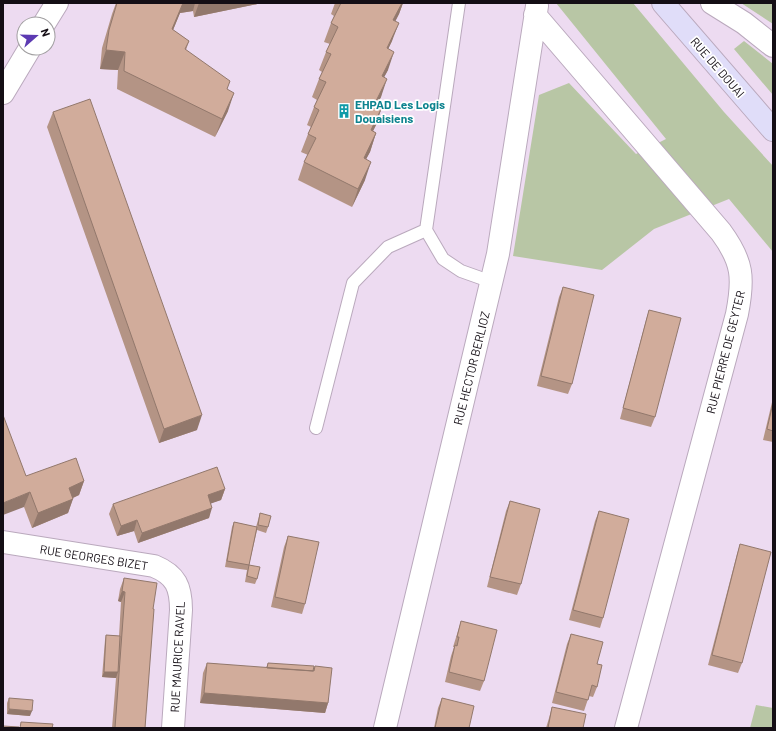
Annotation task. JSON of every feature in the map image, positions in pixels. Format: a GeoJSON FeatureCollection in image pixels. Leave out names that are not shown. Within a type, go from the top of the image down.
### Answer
{"type":"FeatureCollection","features":[{"type":"Feature","properties":{"kind":"street"},"geometry":{"type":"LineString","coordinates":[[49,16],[57,3]]}},
{"type":"Feature","properties":{"kind":"street","name":"RUE DE DOUAI"},"geometry":{"type":"LineString","coordinates":[[663,3],[773,130]]}},
{"type":"Feature","properties":{"kind":"street"},"geometry":{"type":"LineString","coordinates":[[712,3],[744,22],[773,46]]}},
{"type":"Feature","properties":{"kind":"street","name":"RUE HECTOR BERLIOZ"},"geometry":{"type":"LineString","coordinates":[[385,728],[498,254],[536,9]]}},
{"type":"Feature","properties":{"kind":"street","name":"RUE PIERRE DE GEYTER"},"geometry":{"type":"LineString","coordinates":[[536,9],[722,232],[731,244],[741,270],[742,283],[737,314],[626,728]]}},
{"type":"Feature","properties":{"kind":"street"},"geometry":{"type":"LineString","coordinates":[[3,93],[25,56]]}},
{"type":"Feature","properties":{"kind":"street","name":"RUE GEORGES BIZET"},"geometry":{"type":"LineString","coordinates":[[3,542],[154,566],[171,575],[178,586]]}},
{"type":"Feature","properties":{"kind":"street","name":"RUE MAURICE RAVEL"},"geometry":{"type":"LineString","coordinates":[[173,728],[181,610],[181,597],[178,586]]}},
{"type":"Feature","properties":{"kind":"lane"},"geometry":{"type":"LineString","coordinates":[[459,3],[426,230],[443,259],[461,271],[492,282]]}},
{"type":"Feature","properties":{"kind":"lane"},"geometry":{"type":"LineString","coordinates":[[316,428],[353,283],[388,246],[426,230]]}},
{"type":"Feature","properties":{"kind":"green space"},"geometry":{"type":"Polygon","coordinates":[[[556,3],[633,3],[724,112],[773,166],[773,252],[729,199],[654,229],[602,270],[513,256],[539,95],[569,83],[636,154],[666,139],[556,3]]]}},
{"type":"Feature","properties":{"kind":"green space"},"geometry":{"type":"Polygon","coordinates":[[[741,3],[773,3],[773,24],[741,3]]]}},
{"type":"Feature","properties":{"kind":"green space"},"geometry":{"type":"Polygon","coordinates":[[[744,41],[773,64],[773,95],[734,49],[744,41]]]}},
{"type":"Feature","properties":{"kind":"green space"},"geometry":{"type":"Polygon","coordinates":[[[756,705],[773,708],[773,728],[750,728],[756,705]]]}},
{"type":"Feature","properties":{"kind":"building"},"geometry":{"type":"Polygon","coordinates":[[[117,3],[183,3],[172,29],[189,41],[185,49],[230,81],[227,89],[234,93],[222,119],[124,71],[125,52],[106,50],[109,30],[117,3]]]}},
{"type":"Feature","properties":{"kind":"building","name":"EHPAD Les Logis Douaisiens"},"geometry":{"type":"Polygon","coordinates":[[[341,3],[402,3],[393,20],[399,23],[387,48],[394,52],[382,76],[387,79],[375,103],[382,107],[371,130],[376,133],[364,158],[371,162],[358,189],[304,162],[316,138],[308,134],[319,110],[314,107],[326,82],[319,79],[331,54],[326,52],[338,27],[331,23],[341,3]]]}},
{"type":"Feature","properties":{"kind":"building"},"geometry":{"type":"Polygon","coordinates":[[[90,99],[202,415],[164,429],[53,112],[90,99]]]}},
{"type":"Feature","properties":{"kind":"building"},"geometry":{"type":"Polygon","coordinates":[[[563,287],[594,295],[572,384],[541,376],[563,287]]]}},
{"type":"Feature","properties":{"kind":"building"},"geometry":{"type":"Polygon","coordinates":[[[649,310],[681,318],[655,417],[623,408],[649,310]]]}},
{"type":"Feature","properties":{"kind":"building"},"geometry":{"type":"Polygon","coordinates":[[[773,403],[773,431],[767,429],[773,403]]]}},
{"type":"Feature","properties":{"kind":"building"},"geometry":{"type":"Polygon","coordinates":[[[3,415],[26,476],[76,458],[84,481],[69,488],[73,499],[38,513],[30,492],[3,503],[3,415]]]}},
{"type":"Feature","properties":{"kind":"building"},"geometry":{"type":"Polygon","coordinates":[[[217,467],[225,489],[208,495],[212,508],[142,533],[137,520],[121,526],[113,504],[217,467]]]}},
{"type":"Feature","properties":{"kind":"building"},"geometry":{"type":"Polygon","coordinates":[[[510,501],[540,509],[521,584],[490,577],[510,501]]]}},
{"type":"Feature","properties":{"kind":"building"},"geometry":{"type":"Polygon","coordinates":[[[599,511],[629,519],[603,618],[573,610],[599,511]]]}},
{"type":"Feature","properties":{"kind":"building"},"geometry":{"type":"Polygon","coordinates":[[[260,513],[271,516],[268,527],[258,525],[260,513]]]}},
{"type":"Feature","properties":{"kind":"building"},"geometry":{"type":"Polygon","coordinates":[[[234,522],[257,527],[249,565],[227,561],[234,522]]]}},
{"type":"Feature","properties":{"kind":"building"},"geometry":{"type":"Polygon","coordinates":[[[288,536],[319,542],[305,604],[275,597],[288,536]]]}},
{"type":"Feature","properties":{"kind":"building"},"geometry":{"type":"Polygon","coordinates":[[[740,544],[771,552],[742,663],[712,655],[740,544]]]}},
{"type":"Feature","properties":{"kind":"building"},"geometry":{"type":"Polygon","coordinates":[[[249,565],[260,567],[257,579],[247,576],[249,565]]]}},
{"type":"Feature","properties":{"kind":"building"},"geometry":{"type":"Polygon","coordinates":[[[124,578],[157,583],[153,609],[145,728],[115,728],[125,592],[122,591],[124,578]]]}},
{"type":"Feature","properties":{"kind":"building"},"geometry":{"type":"Polygon","coordinates":[[[461,621],[497,630],[484,681],[449,672],[455,645],[457,646],[459,637],[457,637],[461,621]]]}},
{"type":"Feature","properties":{"kind":"building"},"geometry":{"type":"Polygon","coordinates":[[[571,634],[603,642],[597,664],[602,665],[597,687],[592,685],[588,700],[556,692],[571,634]]]}},
{"type":"Feature","properties":{"kind":"building"},"geometry":{"type":"Polygon","coordinates":[[[106,635],[120,636],[118,672],[104,672],[106,635]]]}},
{"type":"Feature","properties":{"kind":"building"},"geometry":{"type":"Polygon","coordinates":[[[207,663],[314,671],[315,666],[332,668],[328,703],[204,693],[207,663]]]}},
{"type":"Feature","properties":{"kind":"building"},"geometry":{"type":"Polygon","coordinates":[[[268,663],[314,666],[313,671],[267,668],[268,663]]]}},
{"type":"Feature","properties":{"kind":"building"},"geometry":{"type":"Polygon","coordinates":[[[9,698],[33,700],[32,711],[9,709],[9,698]]]}},
{"type":"Feature","properties":{"kind":"building"},"geometry":{"type":"Polygon","coordinates":[[[442,698],[474,706],[469,728],[435,728],[442,698]]]}},
{"type":"Feature","properties":{"kind":"building"},"geometry":{"type":"Polygon","coordinates":[[[552,707],[586,714],[583,728],[548,728],[552,707]]]}},
{"type":"Feature","properties":{"kind":"building"},"geometry":{"type":"Polygon","coordinates":[[[21,722],[53,724],[52,728],[20,728],[21,722]]]}},
{"type":"Feature","properties":{"kind":"building"},"geometry":{"type":"Polygon","coordinates":[[[3,726],[19,727],[19,728],[3,728],[3,726]]]}},
{"type":"Feature","properties":{"kind":"place","name":"EHPAD Les Logis Douaisiens"},"geometry":{"type":"Point","coordinates":[344,111]}}]}
